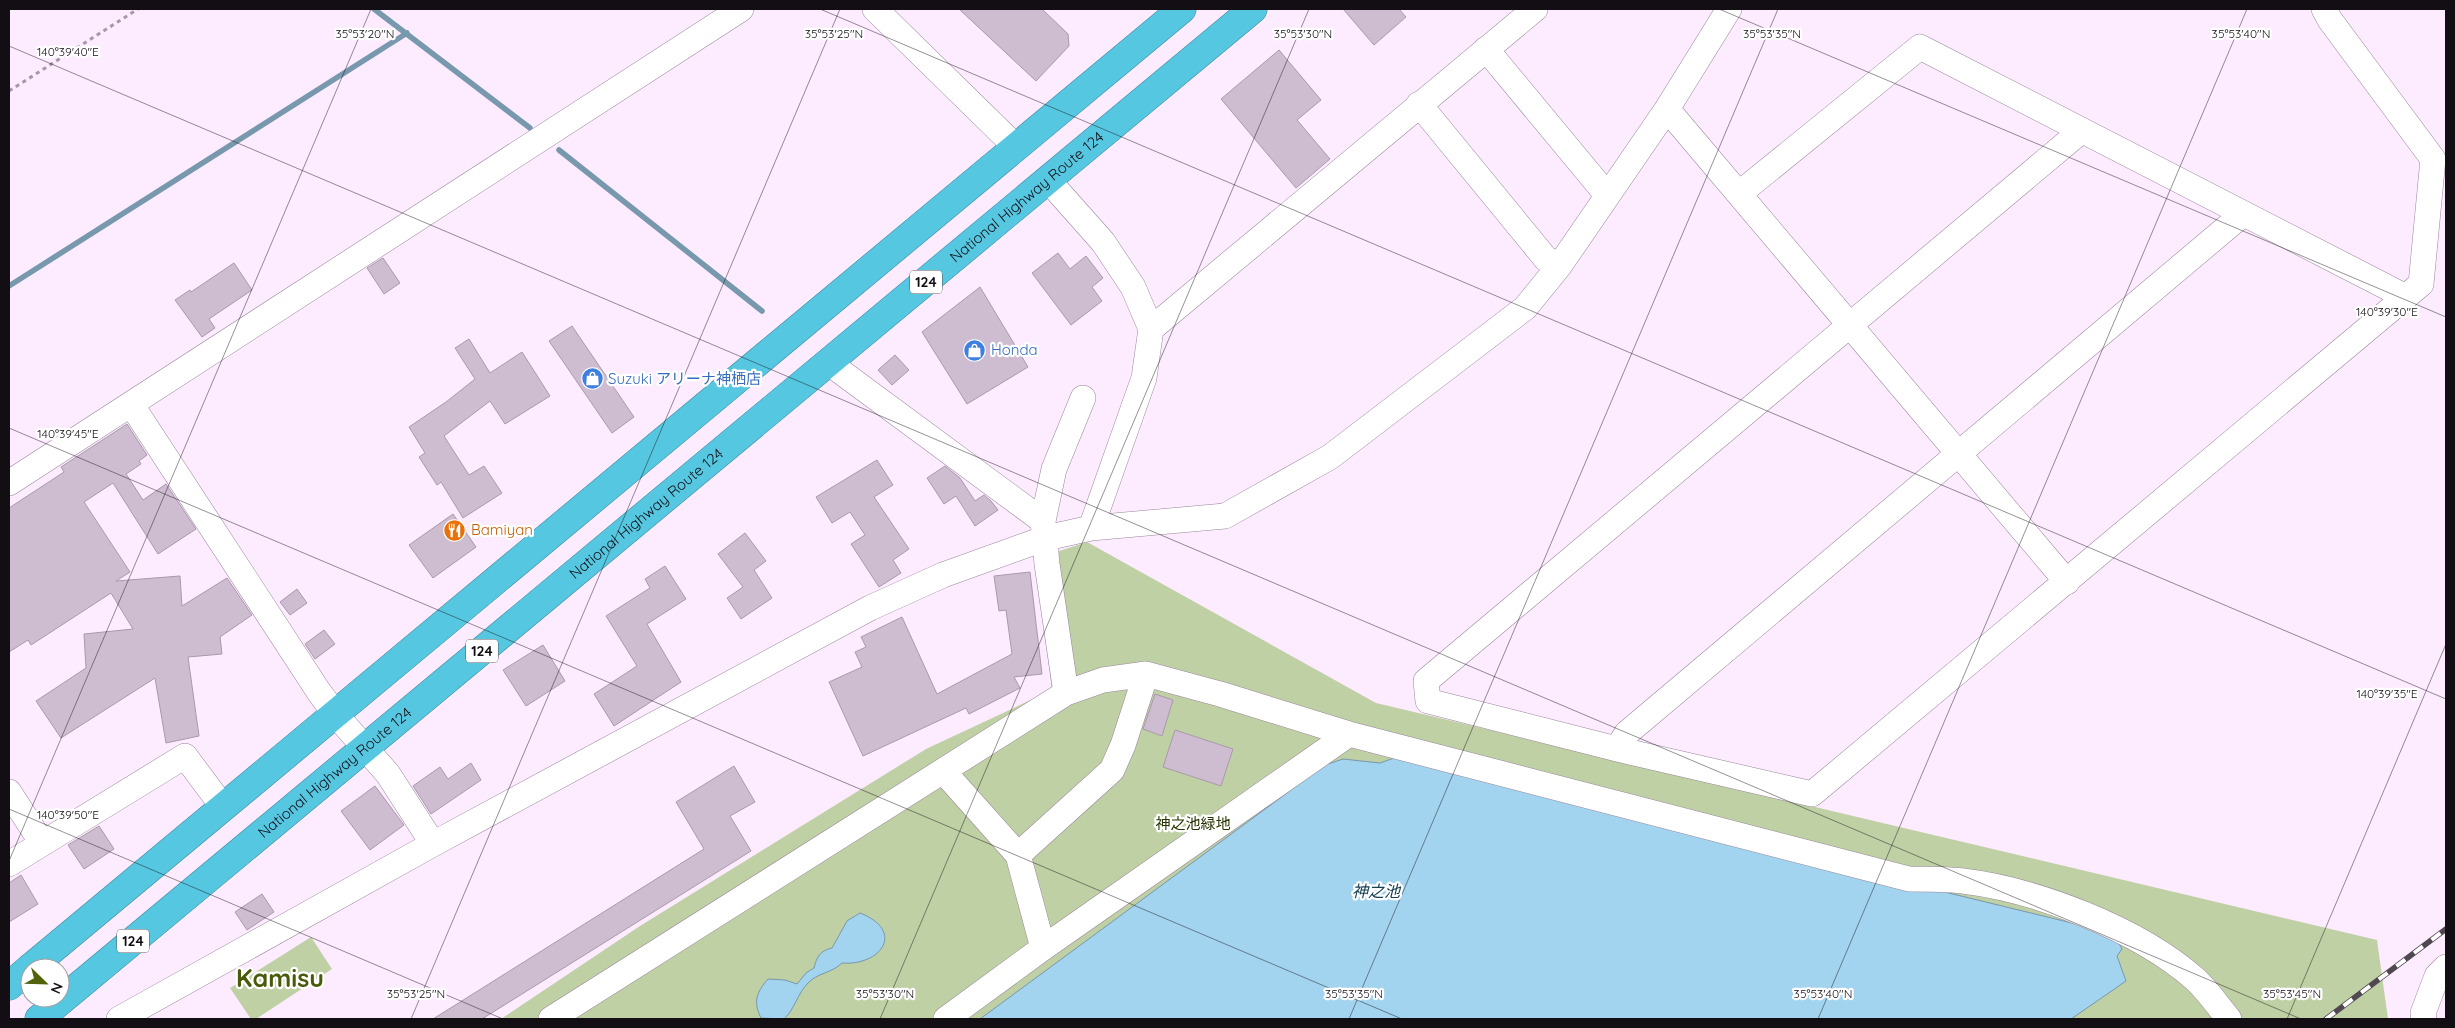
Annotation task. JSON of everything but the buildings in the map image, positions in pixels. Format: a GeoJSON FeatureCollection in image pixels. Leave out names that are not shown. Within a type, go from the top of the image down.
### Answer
{"type":"FeatureCollection","features":[{"type":"Feature","properties":{"kind":"highway"},"geometry":{"type":"LineString","coordinates":[[42,958],[1182,9]]}},
{"type":"Feature","properties":{"kind":"highway","name":"National Highway Route 124"},"geometry":{"type":"LineString","coordinates":[[39,1019],[1254,9]]}},
{"type":"Feature","properties":{"kind":"highway"},"geometry":{"type":"LineString","coordinates":[[9,986],[20,977]]}},
{"type":"Feature","properties":{"kind":"street"},"geometry":{"type":"LineString","coordinates":[[9,483],[741,9]]}},
{"type":"Feature","properties":{"kind":"street"},"geometry":{"type":"LineString","coordinates":[[875,9],[1016,146]]}},
{"type":"Feature","properties":{"kind":"street"},"geometry":{"type":"LineString","coordinates":[[1151,329],[1535,9]]}},
{"type":"Feature","properties":{"kind":"street"},"geometry":{"type":"LineString","coordinates":[[119,1019],[433,844],[870,608],[1044,529],[1091,528],[1225,516],[1330,457],[1525,308],[1560,265],[1667,109],[1729,9]]}},
{"type":"Feature","properties":{"kind":"street"},"geometry":{"type":"LineString","coordinates":[[2081,130],[1426,680],[1428,701],[1617,749],[1812,794],[2067,582],[2404,296],[2421,284],[2433,159],[2330,20],[2324,9]]}},
{"type":"Feature","properties":{"kind":"street"},"geometry":{"type":"LineString","coordinates":[[1740,193],[1920,47],[2404,296]]}},
{"type":"Feature","properties":{"kind":"street"},"geometry":{"type":"LineString","coordinates":[[1486,49],[1608,195]]}},
{"type":"Feature","properties":{"kind":"street"},"geometry":{"type":"LineString","coordinates":[[1419,104],[1546,259],[1560,265]]}},
{"type":"Feature","properties":{"kind":"street"},"geometry":{"type":"LineString","coordinates":[[1667,109],[2067,582]]}},
{"type":"Feature","properties":{"kind":"street"},"geometry":{"type":"LineString","coordinates":[[1048,180],[1103,242],[1133,288],[1151,329],[1144,378],[1091,528]]}},
{"type":"Feature","properties":{"kind":"street"},"geometry":{"type":"LineString","coordinates":[[1617,749],[1627,732],[2243,214]]}},
{"type":"Feature","properties":{"kind":"street"},"geometry":{"type":"LineString","coordinates":[[829,363],[1044,529]]}},
{"type":"Feature","properties":{"kind":"street"},"geometry":{"type":"LineString","coordinates":[[1066,693],[1047,564],[1044,529],[1054,469],[1083,398]]}},
{"type":"Feature","properties":{"kind":"street"},"geometry":{"type":"LineString","coordinates":[[131,404],[336,715],[388,774],[433,844]]}},
{"type":"Feature","properties":{"kind":"street"},"geometry":{"type":"LineString","coordinates":[[1018,855],[1112,770],[1123,745],[1146,674]]}},
{"type":"Feature","properties":{"kind":"street"},"geometry":{"type":"LineString","coordinates":[[551,1019],[1066,693],[1103,680],[1146,674],[1220,694],[1349,734],[1909,879],[1962,881],[2036,895],[2075,910],[2164,954],[2196,980],[2229,1019]]}},
{"type":"Feature","properties":{"kind":"street"},"geometry":{"type":"LineString","coordinates":[[946,1019],[1042,948],[1349,734]]}},
{"type":"Feature","properties":{"kind":"street"},"geometry":{"type":"LineString","coordinates":[[9,864],[185,756],[224,808]]}},
{"type":"Feature","properties":{"kind":"street"},"geometry":{"type":"LineString","coordinates":[[944,772],[1018,855],[1042,948]]}},
{"type":"Feature","properties":{"kind":"street"},"geometry":{"type":"LineString","coordinates":[[9,792],[42,843]]}},
{"type":"Feature","properties":{"kind":"street"},"geometry":{"type":"LineString","coordinates":[[2424,1019],[2423,1013],[2437,976],[2446,967]]}},
{"type":"Feature","properties":{"kind":"path"},"geometry":{"type":"LineString","coordinates":[[9,91],[138,9]]}},
{"type":"Feature","properties":{"kind":"green space","name":"神之池緑地"},"geometry":{"type":"Polygon","coordinates":[[[1087,542],[1376,703],[2377,940],[2388,1019],[501,1019],[640,926],[926,749],[1052,690],[1035,559],[1087,542]]]}},
{"type":"Feature","properties":{"kind":"green space"},"geometry":{"type":"Polygon","coordinates":[[[311,937],[332,969],[256,1019],[251,1019],[230,988],[311,937]]]}},
{"type":"Feature","properties":{"kind":"water","name":"神之池"},"geometry":{"type":"Polygon","coordinates":[[[1394,758],[2113,933],[2122,949],[2117,956],[2126,981],[2071,1019],[980,1019],[1325,765],[1343,759],[1380,763],[1394,758]]]}},
{"type":"Feature","properties":{"kind":"water"},"geometry":{"type":"Polygon","coordinates":[[[860,913],[874,920],[882,929],[885,938],[883,946],[877,953],[868,959],[842,963],[812,980],[804,987],[791,1011],[784,1019],[761,1018],[757,1007],[757,998],[758,993],[768,979],[785,980],[797,984],[806,973],[814,968],[816,960],[820,955],[832,948],[847,921],[860,913]]]}},
{"type":"Feature","properties":{"kind":"waterway"},"geometry":{"type":"LineString","coordinates":[[374,9],[530,128]]}},
{"type":"Feature","properties":{"kind":"waterway"},"geometry":{"type":"LineString","coordinates":[[9,286],[407,33]]}},
{"type":"Feature","properties":{"kind":"waterway"},"geometry":{"type":"LineString","coordinates":[[559,150],[762,311]]}},
{"type":"Feature","properties":{"kind":"railway"},"geometry":{"type":"LineString","coordinates":[[2326,1019],[2446,929]]}},
{"type":"Feature","properties":{"kind":"place","name":"Honda"},"geometry":{"type":"Point","coordinates":[975,350]}},
{"type":"Feature","properties":{"kind":"place","name":"Suzuki アリーナ神栖店"},"geometry":{"type":"Point","coordinates":[592,379]}},
{"type":"Feature","properties":{"kind":"place","name":"Bamiyan"},"geometry":{"type":"Point","coordinates":[455,530]}},
{"type":"Feature","properties":{"kind":"district","name":"Kamisu"},"geometry":{"type":"Point","coordinates":[280,978]}}]}
